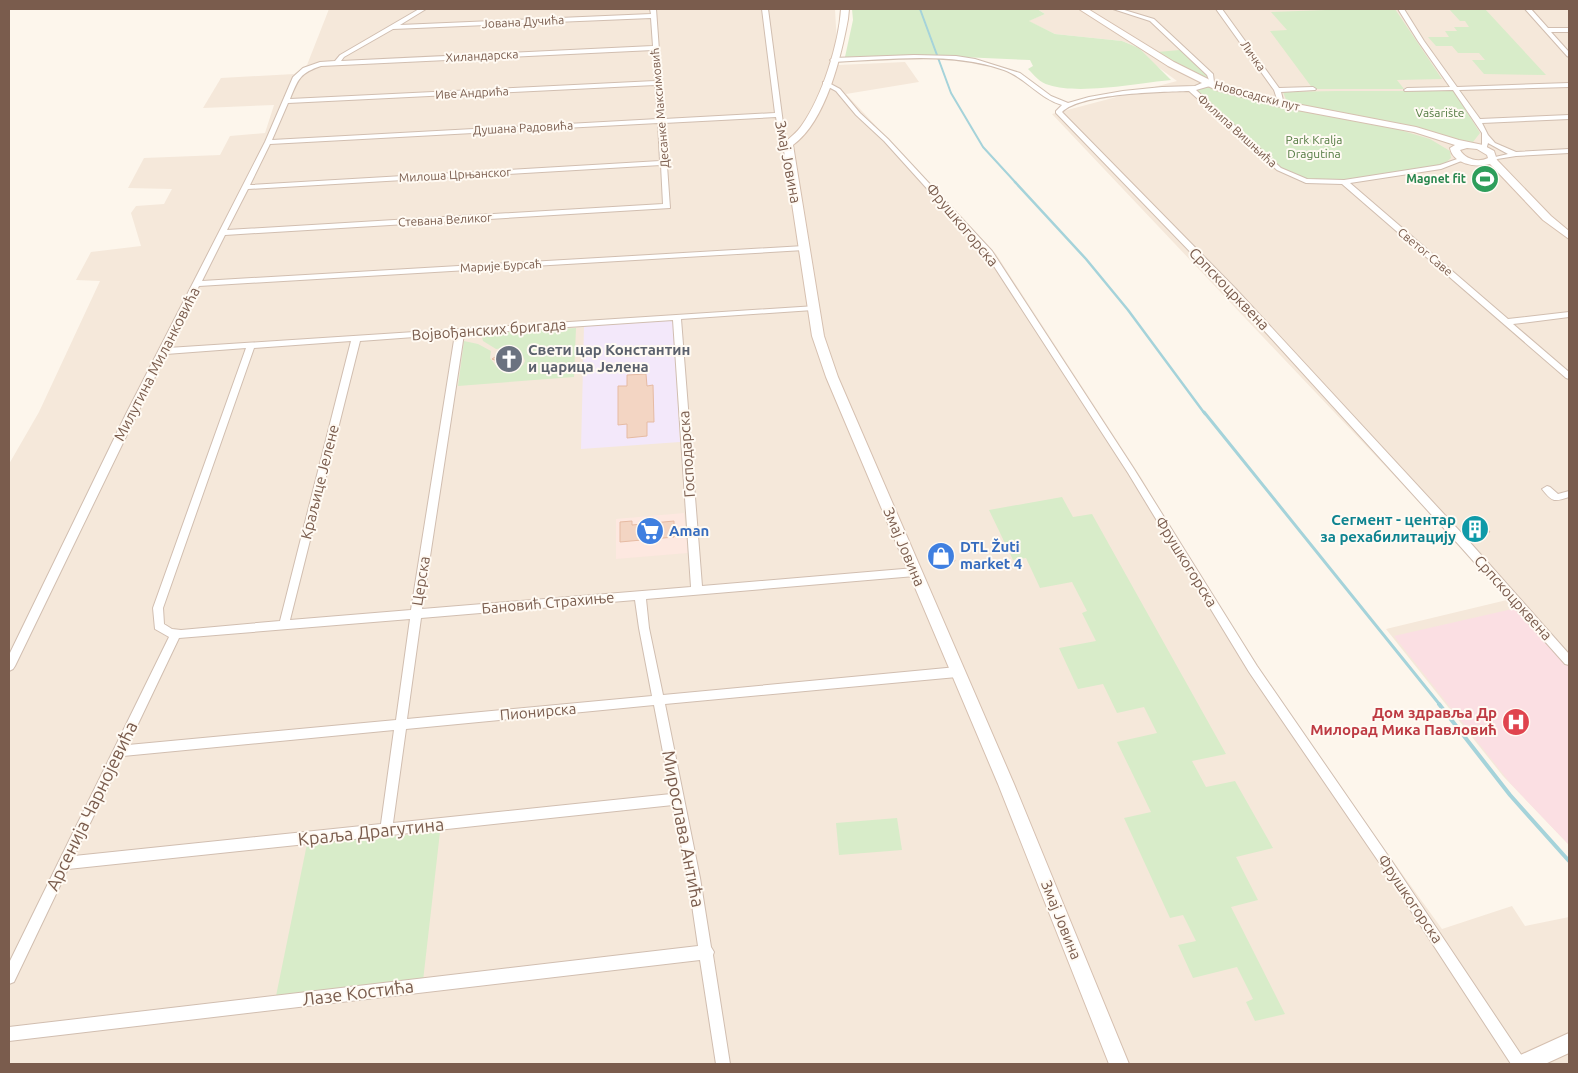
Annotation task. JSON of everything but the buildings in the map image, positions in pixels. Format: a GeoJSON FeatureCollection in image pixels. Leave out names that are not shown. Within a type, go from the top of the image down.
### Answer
{"type":"FeatureCollection","features":[{"type":"Feature","properties":{"kind":"street"},"geometry":{"type":"LineString","coordinates":[[336,64],[342,56],[423,9]]}},
{"type":"Feature","properties":{"kind":"street","name":"Десанке Максимовић"},"geometry":{"type":"LineString","coordinates":[[653,9],[668,206]]}},
{"type":"Feature","properties":{"kind":"street","name":"Змај Јовина"},"geometry":{"type":"LineString","coordinates":[[765,9],[779,115],[784,140],[788,144],[818,336],[832,377],[1006,784],[1119,1064]]}},
{"type":"Feature","properties":{"kind":"street"},"geometry":{"type":"LineString","coordinates":[[788,144],[808,125],[825,84],[845,26],[846,9]]}},
{"type":"Feature","properties":{"kind":"street","name":"Новосадски пут"},"geometry":{"type":"LineString","coordinates":[[1083,9],[1171,64],[1209,84],[1281,104],[1416,130],[1469,145],[1489,155]]}},
{"type":"Feature","properties":{"kind":"street"},"geometry":{"type":"LineString","coordinates":[[833,60],[928,58],[971,60],[1024,77],[1050,100],[1066,104],[1114,95],[1190,88],[1209,84],[1212,80],[1210,74],[1152,20],[1116,9]]}},
{"type":"Feature","properties":{"kind":"street","name":"Личка"},"geometry":{"type":"LineString","coordinates":[[1219,9],[1277,90],[1281,104]]}},
{"type":"Feature","properties":{"kind":"street"},"geometry":{"type":"LineString","coordinates":[[1401,9],[1478,121],[1489,155],[1512,183],[1547,218],[1569,236]]}},
{"type":"Feature","properties":{"kind":"street"},"geometry":{"type":"LineString","coordinates":[[1528,9],[1569,55]]}},
{"type":"Feature","properties":{"kind":"street","name":"Јована Дучића"},"geometry":{"type":"LineString","coordinates":[[393,27],[653,16]]}},
{"type":"Feature","properties":{"kind":"street"},"geometry":{"type":"LineString","coordinates":[[1548,30],[1569,30]]}},
{"type":"Feature","properties":{"kind":"street","name":"Хиландарска"},"geometry":{"type":"LineString","coordinates":[[310,66],[655,48]]}},
{"type":"Feature","properties":{"kind":"street","name":"Милутина Миланковића"},"geometry":{"type":"LineString","coordinates":[[9,666],[131,414],[268,142],[296,77],[310,66]]}},
{"type":"Feature","properties":{"kind":"street","name":"Иве Андрића"},"geometry":{"type":"LineString","coordinates":[[287,101],[658,83]]}},
{"type":"Feature","properties":{"kind":"street","name":"Фрушкогорска"},"geometry":{"type":"LineString","coordinates":[[825,84],[838,90],[858,114],[886,140],[989,253],[1131,471],[1253,669],[1521,1064]]}},
{"type":"Feature","properties":{"kind":"street"},"geometry":{"type":"LineString","coordinates":[[1407,90],[1569,85]]}},
{"type":"Feature","properties":{"kind":"street","name":"Филипа Вишњића"},"geometry":{"type":"LineString","coordinates":[[1190,88],[1279,169],[1306,181],[1344,182],[1441,167],[1462,159]]}},
{"type":"Feature","properties":{"kind":"street"},"geometry":{"type":"LineString","coordinates":[[1277,90],[1313,89]]}},
{"type":"Feature","properties":{"kind":"street","name":"Српскоцрквена"},"geometry":{"type":"LineString","coordinates":[[1066,104],[1058,112],[1232,290],[1463,542],[1569,661]]}},
{"type":"Feature","properties":{"kind":"street","name":"Душана Радовића"},"geometry":{"type":"LineString","coordinates":[[268,142],[779,115]]}},
{"type":"Feature","properties":{"kind":"street"},"geometry":{"type":"LineString","coordinates":[[1478,121],[1569,117]]}},
{"type":"Feature","properties":{"kind":"street","name":"Новосадски пут"},"geometry":{"type":"LineString","coordinates":[[1390,125],[1430,137],[1454,151],[1462,159]]}},
{"type":"Feature","properties":{"kind":"street"},"geometry":{"type":"LineString","coordinates":[[1454,151],[1458,146],[1469,145],[1484,136]]}},
{"type":"Feature","properties":{"kind":"street"},"geometry":{"type":"LineString","coordinates":[[1484,136],[1498,148],[1516,154]]}},
{"type":"Feature","properties":{"kind":"street"},"geometry":{"type":"LineString","coordinates":[[1479,163],[1489,155],[1569,151]]}},
{"type":"Feature","properties":{"kind":"street"},"geometry":{"type":"LineString","coordinates":[[1462,159],[1479,163],[1512,183]]}},
{"type":"Feature","properties":{"kind":"street","name":"Милоша Црњанског"},"geometry":{"type":"LineString","coordinates":[[245,187],[664,163]]}},
{"type":"Feature","properties":{"kind":"street","name":"Светог Саве"},"geometry":{"type":"LineString","coordinates":[[1344,182],[1569,376]]}},
{"type":"Feature","properties":{"kind":"street","name":"Стевана Великог"},"geometry":{"type":"LineString","coordinates":[[222,233],[668,206]]}},
{"type":"Feature","properties":{"kind":"street"},"geometry":{"type":"LineString","coordinates":[[1547,218],[1552,228],[1569,245]]}},
{"type":"Feature","properties":{"kind":"street","name":"Марије Бурсаћ"},"geometry":{"type":"LineString","coordinates":[[198,284],[804,248]]}},
{"type":"Feature","properties":{"kind":"street","name":"Војвођанских бригада"},"geometry":{"type":"LineString","coordinates":[[164,351],[813,308]]}},
{"type":"Feature","properties":{"kind":"street"},"geometry":{"type":"LineString","coordinates":[[1507,322],[1569,314]]}},
{"type":"Feature","properties":{"kind":"street","name":"Господарска"},"geometry":{"type":"LineString","coordinates":[[677,318],[697,590]]}},
{"type":"Feature","properties":{"kind":"street","name":"Церска"},"geometry":{"type":"LineString","coordinates":[[386,831],[416,614],[460,332]]}},
{"type":"Feature","properties":{"kind":"street","name":"Краљице Јелене"},"geometry":{"type":"LineString","coordinates":[[284,626],[356,338]]}},
{"type":"Feature","properties":{"kind":"street"},"geometry":{"type":"LineString","coordinates":[[179,634],[164,631],[159,626],[158,608],[251,345]]}},
{"type":"Feature","properties":{"kind":"street"},"geometry":{"type":"LineString","coordinates":[[1547,489],[1556,498],[1569,494]]}},
{"type":"Feature","properties":{"kind":"street","name":"Бановић Страхиње"},"geometry":{"type":"LineString","coordinates":[[179,634],[915,572]]}},
{"type":"Feature","properties":{"kind":"street","name":"Мирослава Антића"},"geometry":{"type":"LineString","coordinates":[[640,595],[642,617],[707,952],[723,1064]]}},
{"type":"Feature","properties":{"kind":"street","name":"Арсенија Чарнојевића"},"geometry":{"type":"LineString","coordinates":[[9,977],[119,751],[179,634]]}},
{"type":"Feature","properties":{"kind":"street","name":"Пионирска"},"geometry":{"type":"LineString","coordinates":[[119,751],[957,672]]}},
{"type":"Feature","properties":{"kind":"street","name":"Краља Драгутина"},"geometry":{"type":"LineString","coordinates":[[64,864],[678,799]]}},
{"type":"Feature","properties":{"kind":"street","name":"Лазе Костића"},"geometry":{"type":"LineString","coordinates":[[9,1034],[707,952]]}},
{"type":"Feature","properties":{"kind":"street"},"geometry":{"type":"LineString","coordinates":[[1521,1064],[1569,1043]]}},
{"type":"Feature","properties":{"kind":"shaded area"},"geometry":{"type":"Polygon","coordinates":[[[329,9],[835,9],[838,65],[905,62],[919,82],[846,94],[996,254],[1142,479],[1189,560],[1320,760],[1442,929],[1512,906],[1525,926],[1569,917],[1569,1064],[9,1064],[9,464],[39,412],[100,281],[76,280],[91,252],[141,246],[131,213],[136,206],[164,204],[172,189],[128,188],[144,158],[220,155],[230,136],[265,133],[274,105],[203,108],[221,78],[294,74],[307,65],[329,9]]]}},
{"type":"Feature","properties":{"kind":"shaded area"},"geometry":{"type":"Polygon","coordinates":[[[1037,9],[1569,9],[1569,845],[1503,776],[1386,629],[1511,599],[1052,114],[1177,81],[1155,65],[1139,48],[1122,41],[1055,34],[1028,21],[1045,14],[1037,9]]]}},
{"type":"Feature","properties":{"kind":"shaded area"},"geometry":{"type":"Polygon","coordinates":[[[673,320],[680,442],[581,449],[584,326],[673,320]]]}},
{"type":"Feature","properties":{"kind":"shaded area"},"geometry":{"type":"Polygon","coordinates":[[[684,513],[688,553],[616,559],[616,519],[684,513]]]}},
{"type":"Feature","properties":{"kind":"shaded area","name":"Дом здравља Др Милорад Мика Павловић"},"geometry":{"type":"Polygon","coordinates":[[[1521,607],[1569,661],[1569,845],[1511,784],[1394,636],[1521,607]]]}},
{"type":"Feature","properties":{"kind":"green space"},"geometry":{"type":"Polygon","coordinates":[[[852,9],[1037,9],[1045,14],[1029,21],[1055,34],[1122,41],[1139,48],[1171,80],[1092,89],[1076,89],[1062,88],[1043,82],[1028,69],[1033,66],[1030,60],[916,55],[845,57],[853,20],[852,9]]]}},
{"type":"Feature","properties":{"kind":"green space"},"geometry":{"type":"Polygon","coordinates":[[[1395,9],[1442,79],[1397,80],[1404,89],[1313,89],[1270,31],[1287,30],[1271,12],[1395,9]]]}},
{"type":"Feature","properties":{"kind":"green space"},"geometry":{"type":"Polygon","coordinates":[[[1449,9],[1485,9],[1546,75],[1484,74],[1472,60],[1485,60],[1479,53],[1458,53],[1452,46],[1436,46],[1428,37],[1449,37],[1445,31],[1457,31],[1454,27],[1469,27],[1465,21],[1460,21],[1449,9]]]}},
{"type":"Feature","properties":{"kind":"green space"},"geometry":{"type":"Polygon","coordinates":[[[1180,50],[1209,78],[1206,81],[1157,52],[1180,50]]]}},
{"type":"Feature","properties":{"kind":"green space","name":"Park Kralja Dragutina"},"geometry":{"type":"Polygon","coordinates":[[[1209,84],[1390,127],[1430,139],[1450,151],[1451,158],[1441,167],[1344,182],[1313,182],[1279,169],[1190,88],[1209,84]]]}},
{"type":"Feature","properties":{"kind":"green space","name":"Vašarište"},"geometry":{"type":"Polygon","coordinates":[[[1454,91],[1480,133],[1473,142],[1458,140],[1408,125],[1287,102],[1283,92],[1454,91]]]}},
{"type":"Feature","properties":{"kind":"green space"},"geometry":{"type":"Polygon","coordinates":[[[576,328],[574,377],[458,386],[464,341],[478,344],[491,351],[490,358],[497,367],[513,370],[523,365],[525,361],[521,352],[507,348],[496,349],[483,341],[481,333],[576,328]]]}},
{"type":"Feature","properties":{"kind":"green space"},"geometry":{"type":"Polygon","coordinates":[[[1062,497],[1073,517],[1092,514],[1226,754],[1192,761],[1206,787],[1235,781],[1273,848],[1236,857],[1258,900],[1231,907],[1285,1014],[1255,1021],[1246,1002],[1253,999],[1237,967],[1193,978],[1178,945],[1196,941],[1183,915],[1170,918],[1124,818],[1151,812],[1117,742],[1157,733],[1144,707],[1117,713],[1103,684],[1078,689],[1059,648],[1096,641],[1082,613],[1087,611],[1072,582],[1040,588],[1026,558],[1013,560],[989,510],[1062,497]]]}},
{"type":"Feature","properties":{"kind":"green space"},"geometry":{"type":"Polygon","coordinates":[[[897,818],[902,850],[839,855],[836,823],[897,818]]]}},
{"type":"Feature","properties":{"kind":"green space"},"geometry":{"type":"Polygon","coordinates":[[[440,832],[423,981],[276,996],[307,844],[440,832]]]}},
{"type":"Feature","properties":{"kind":"waterway"},"geometry":{"type":"LineString","coordinates":[[920,9],[951,93],[983,147],[1016,183]]}},
{"type":"Feature","properties":{"kind":"waterway"},"geometry":{"type":"LineString","coordinates":[[1015,182],[1086,259],[1128,310],[1205,414]]}},
{"type":"Feature","properties":{"kind":"waterway"},"geometry":{"type":"LineString","coordinates":[[1204,412],[1440,705]]}},
{"type":"Feature","properties":{"kind":"waterway"},"geometry":{"type":"LineString","coordinates":[[1439,704],[1510,795],[1569,861]]}},
{"type":"Feature","properties":{"kind":"place","name":"Magnet fit"},"geometry":{"type":"Point","coordinates":[1485,179]}},
{"type":"Feature","properties":{"kind":"place","name":"Свети цар Константин и царица Јелена"},"geometry":{"type":"Point","coordinates":[509,359]}},
{"type":"Feature","properties":{"kind":"place","name":"Сегмент - центар за рехабилитацију"},"geometry":{"type":"Point","coordinates":[1475,529]}},
{"type":"Feature","properties":{"kind":"place","name":"Aman"},"geometry":{"type":"Point","coordinates":[650,531]}},
{"type":"Feature","properties":{"kind":"place","name":"DTL Žuti market 4"},"geometry":{"type":"Point","coordinates":[941,556]}},
{"type":"Feature","properties":{"kind":"place","name":"Дом здравља Др Милорад Мика Павловић"},"geometry":{"type":"Point","coordinates":[1516,722]}}]}
